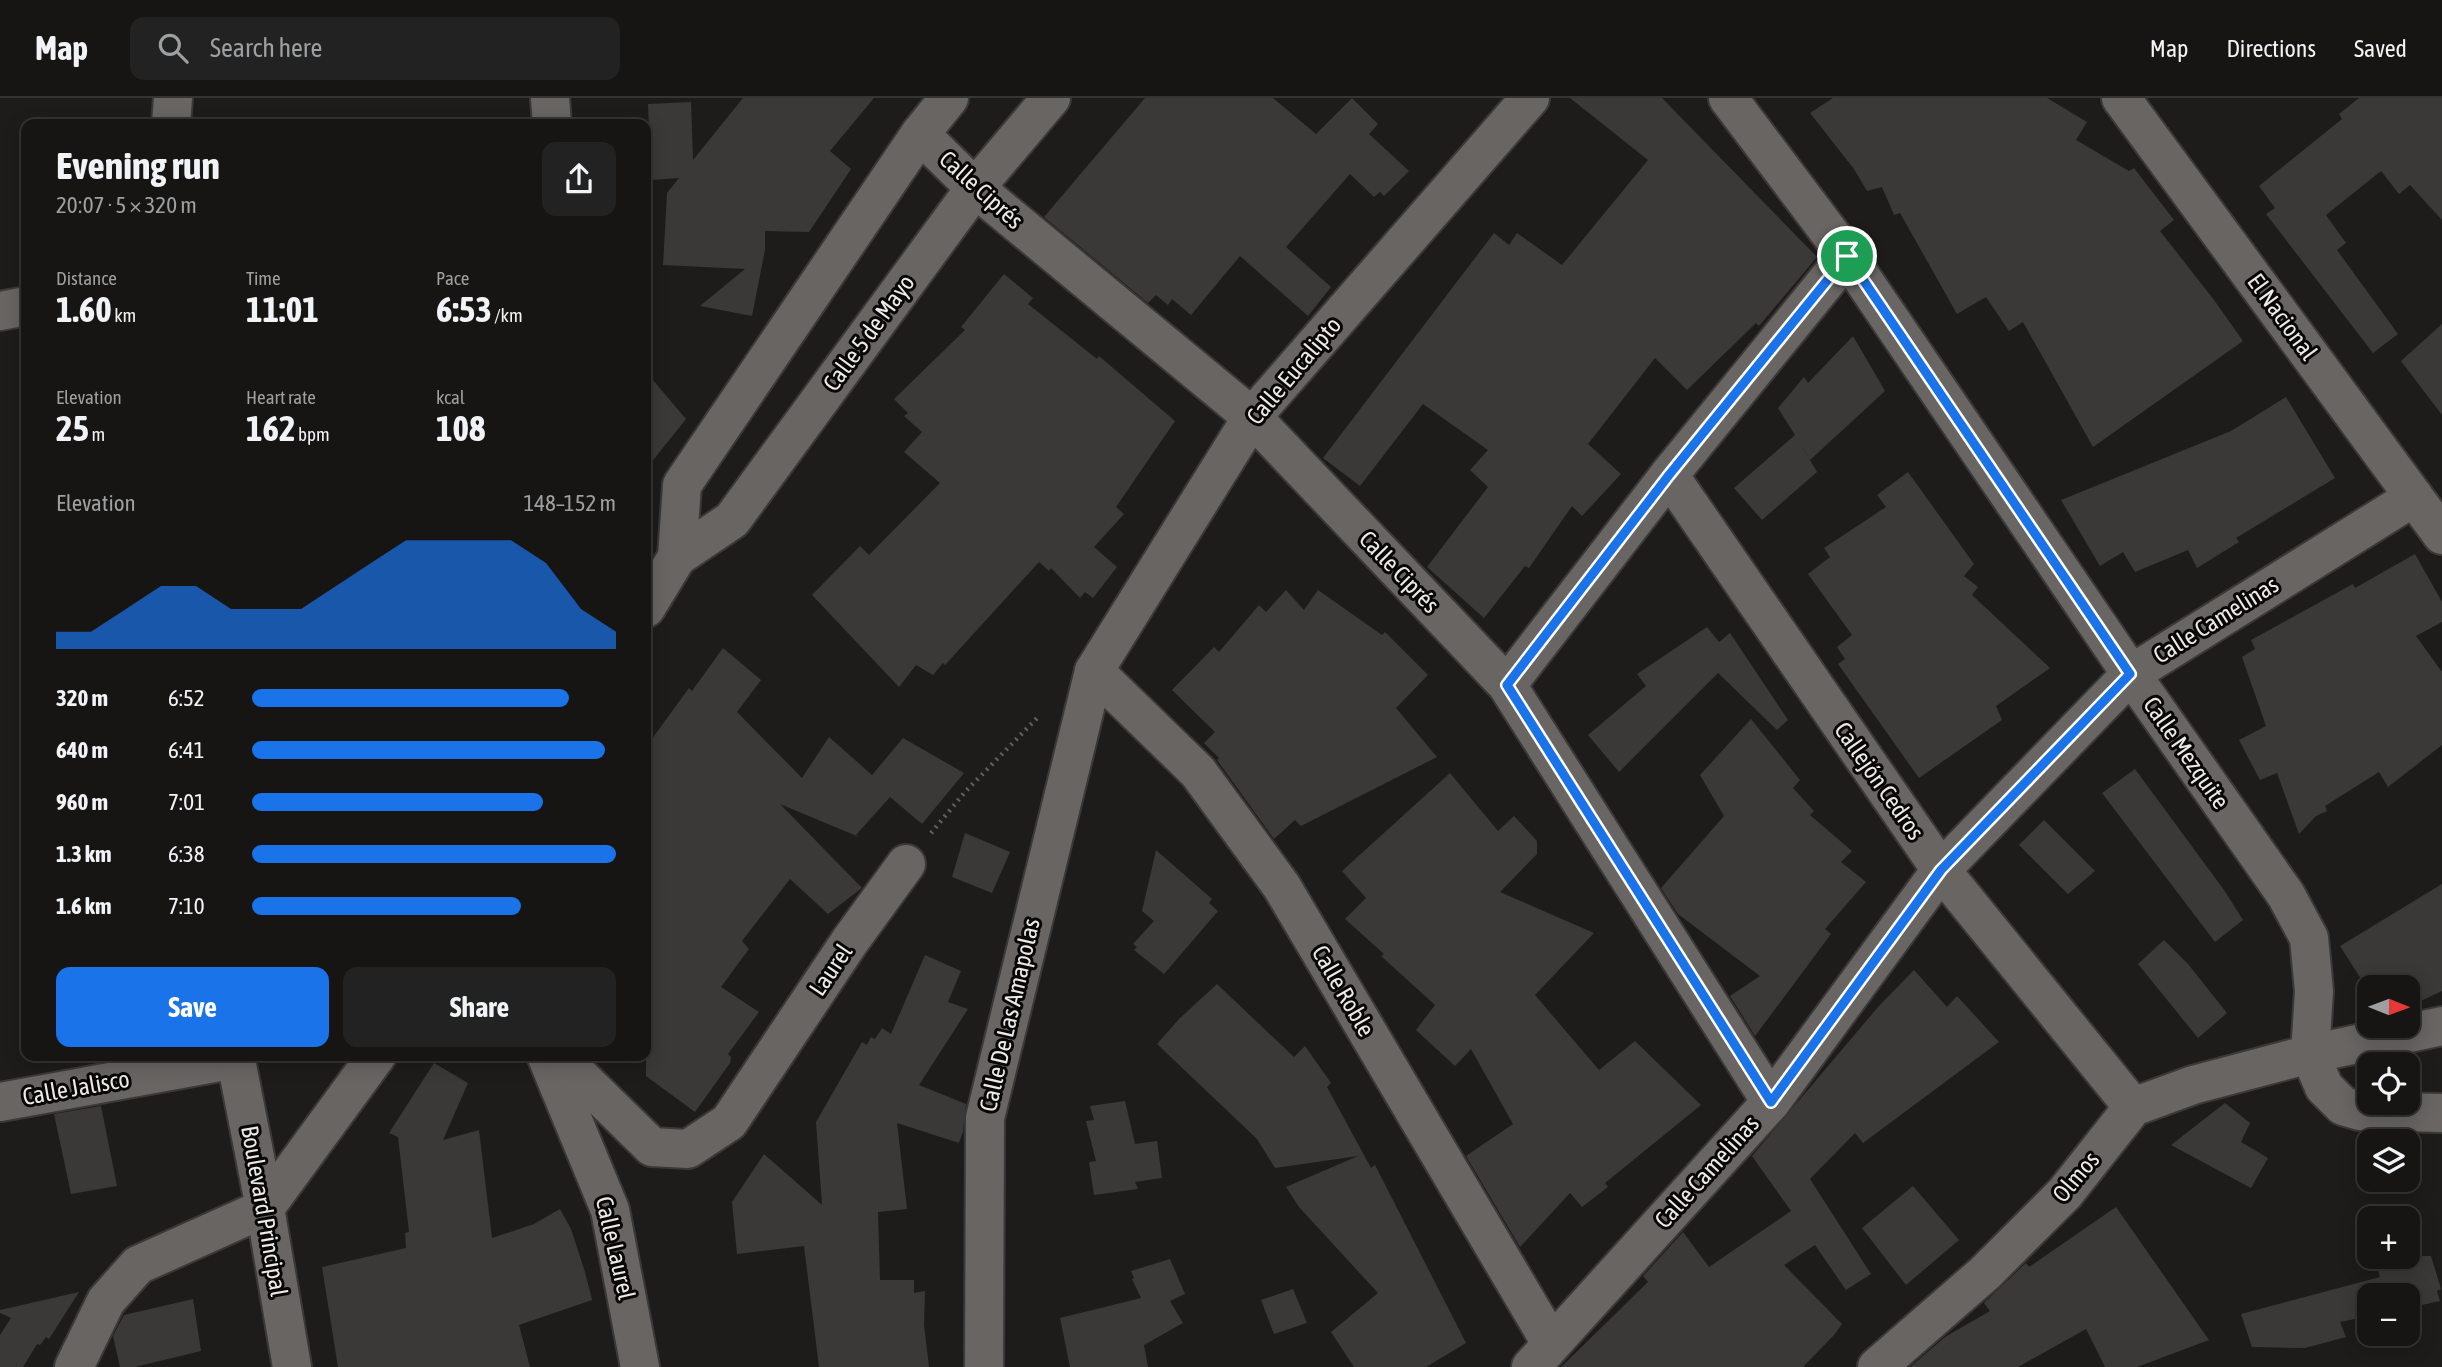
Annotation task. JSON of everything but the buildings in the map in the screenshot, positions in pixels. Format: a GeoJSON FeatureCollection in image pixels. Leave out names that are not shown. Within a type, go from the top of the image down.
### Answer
{"type":"FeatureCollection","features":[{"type":"Feature","properties":{"kind":"street"},"geometry":{"type":"LineString","coordinates":[[171,119],[173,98]]}},
{"type":"Feature","properties":{"kind":"street"},"geometry":{"type":"LineString","coordinates":[[550,98],[551,119]]}},
{"type":"Feature","properties":{"kind":"street","name":"Calle 5 de Mayo"},"geometry":{"type":"LineString","coordinates":[[677,557],[682,485],[920,134],[949,98]]}},
{"type":"Feature","properties":{"kind":"street","name":"Calle 5 de Mayo"},"geometry":{"type":"LineString","coordinates":[[651,600],[677,557],[732,520],[975,188],[1051,98]]}},
{"type":"Feature","properties":{"kind":"street","name":"Calle Eucalipto"},"geometry":{"type":"LineString","coordinates":[[1094,671],[1252,417],[1530,98]]}},
{"type":"Feature","properties":{"kind":"street","name":"Calle Mezquite"},"geometry":{"type":"LineString","coordinates":[[1728,98],[1847,256],[2130,674],[2286,895],[2309,938],[2314,991],[2310,1054]]}},
{"type":"Feature","properties":{"kind":"street","name":"El Nacional"},"geometry":{"type":"LineString","coordinates":[[2121,98],[2442,535]]}},
{"type":"Feature","properties":{"kind":"street","name":"Calle Ciprés"},"geometry":{"type":"LineString","coordinates":[[920,134],[975,188],[1252,417],[1507,685],[1771,1102]]}},
{"type":"Feature","properties":{"kind":"street"},"geometry":{"type":"LineString","coordinates":[[1507,685],[1669,475],[1847,256]]}},
{"type":"Feature","properties":{"kind":"street"},"geometry":{"type":"LineString","coordinates":[[0,311],[21,307]]}},
{"type":"Feature","properties":{"kind":"street","name":"Callejón Cedros"},"geometry":{"type":"LineString","coordinates":[[1669,475],[1941,870],[2133,1107]]}},
{"type":"Feature","properties":{"kind":"street","name":"Calle Camelinas"},"geometry":{"type":"LineString","coordinates":[[1541,1355],[1771,1102],[1941,870],[2130,674],[2414,497]]}},
{"type":"Feature","properties":{"kind":"street","name":"Calle Roble"},"geometry":{"type":"LineString","coordinates":[[1094,671],[1198,772],[1282,887],[1541,1355]]}},
{"type":"Feature","properties":{"kind":"street","name":"Calle De Las Amapolas"},"geometry":{"type":"LineString","coordinates":[[984,1367],[985,1118],[1094,671]]}},
{"type":"Feature","properties":{"kind":"street","name":"Laurel"},"geometry":{"type":"LineString","coordinates":[[564,1061],[652,1147],[688,1149],[729,1122],[850,941],[906,864]]}},
{"type":"Feature","properties":{"kind":"street"},"geometry":{"type":"LineString","coordinates":[[2133,1107],[2193,1085],[2310,1054],[2442,1026]]}},
{"type":"Feature","properties":{"kind":"street"},"geometry":{"type":"LineString","coordinates":[[2310,1054],[2324,1087],[2343,1106],[2360,1111],[2442,1113]]}},
{"type":"Feature","properties":{"kind":"street","name":"Calle Jalisco"},"geometry":{"type":"LineString","coordinates":[[0,1102],[214,1061]]}},
{"type":"Feature","properties":{"kind":"street","name":"Boulevard Principal"},"geometry":{"type":"LineString","coordinates":[[236,1061],[265,1208],[292,1367]]}},
{"type":"Feature","properties":{"kind":"street"},"geometry":{"type":"LineString","coordinates":[[74,1367],[106,1301],[138,1265],[265,1208],[373,1061]]}},
{"type":"Feature","properties":{"kind":"street","name":"Calle Laurel"},"geometry":{"type":"LineString","coordinates":[[548,1061],[610,1210],[640,1367]]}},
{"type":"Feature","properties":{"kind":"street","name":"Olmos"},"geometry":{"type":"LineString","coordinates":[[1877,1367],[1985,1273],[2065,1193],[2133,1107]]}},
{"type":"Feature","properties":{"kind":"path"},"geometry":{"type":"LineString","coordinates":[[906,864],[965,792],[1043,711]]}},
{"type":"Feature","properties":{"kind":"route"},"geometry":{"type":"LineString","coordinates":[[1847,256],[2130,674],[1941,870],[1771,1102],[1507,685],[1669,475],[1847,256]]}}]}
